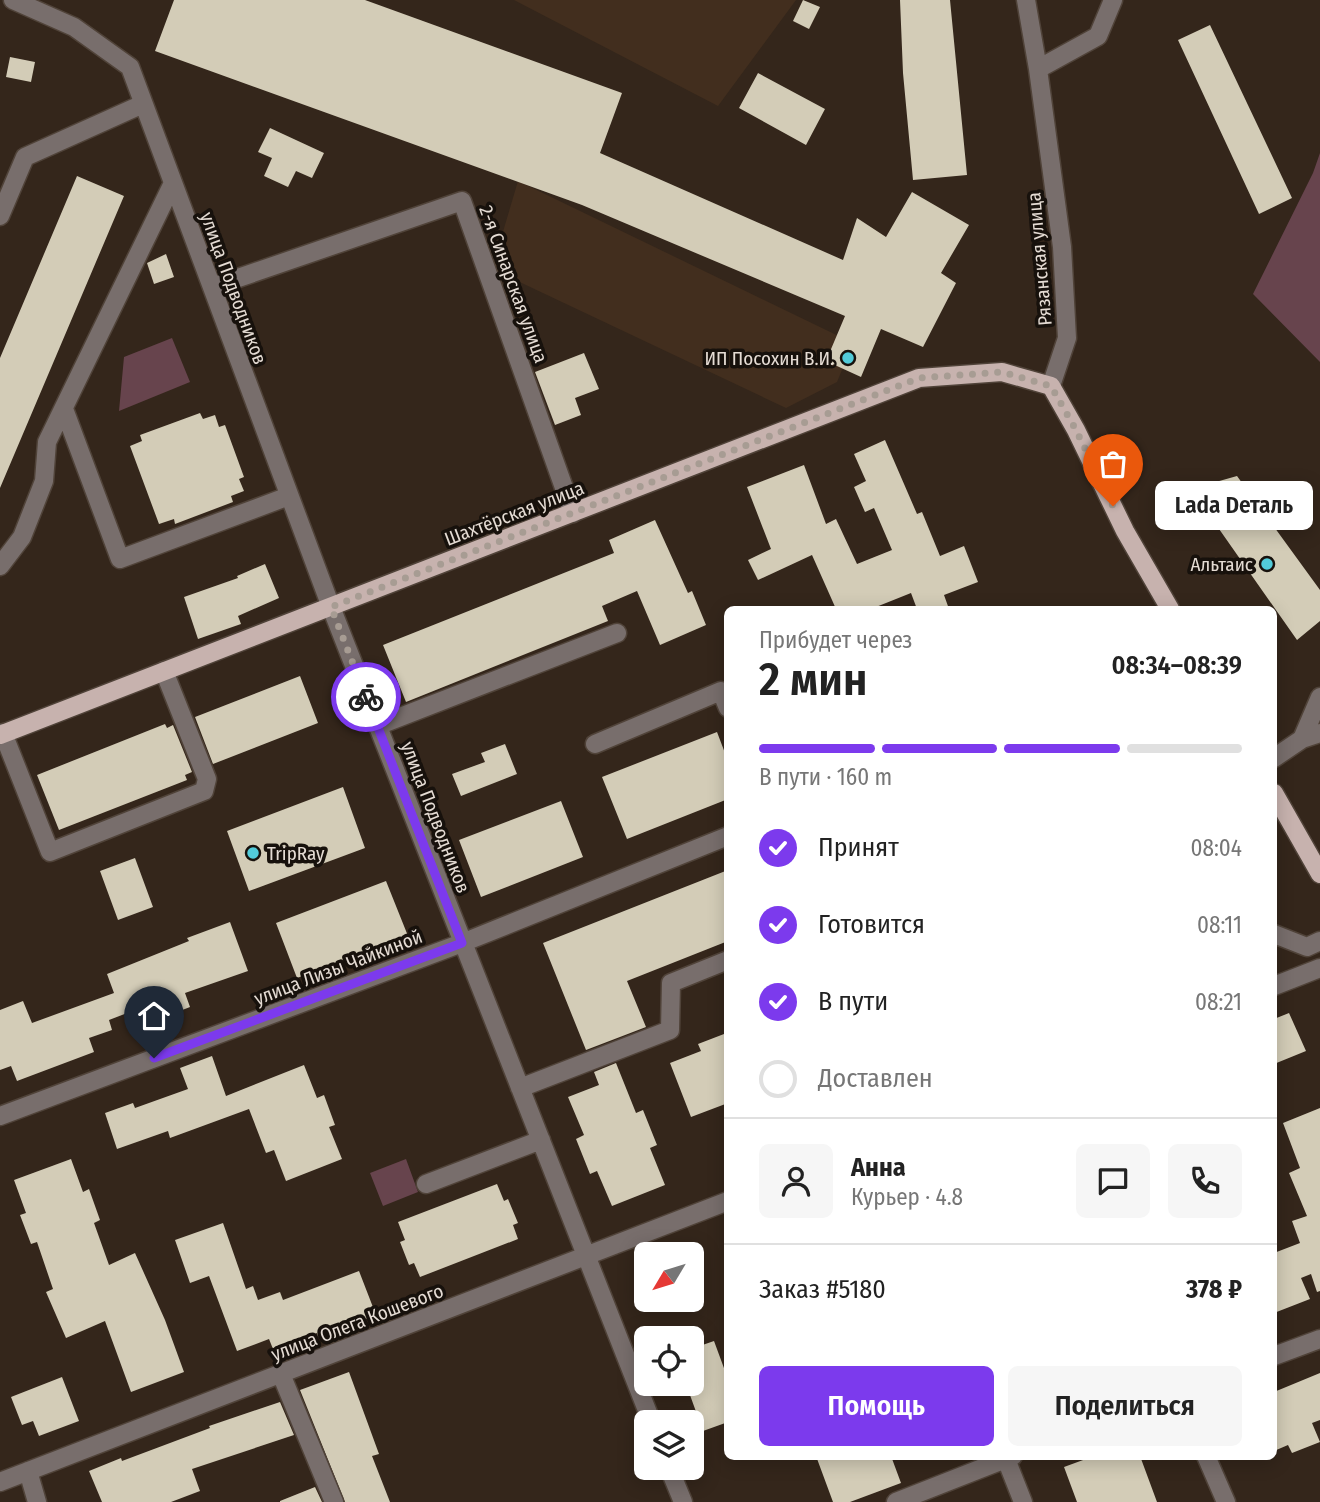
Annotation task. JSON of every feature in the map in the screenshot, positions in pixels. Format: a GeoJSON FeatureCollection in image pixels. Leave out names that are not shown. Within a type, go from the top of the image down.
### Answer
{"type":"FeatureCollection","features":[{"type":"Feature","properties":{"kind":"main road","name":"Шахтёрская улица"},"geometry":{"type":"LineString","coordinates":[[2,734],[919,378],[1002,372],[1051,386]]}},
{"type":"Feature","properties":{"kind":"main road"},"geometry":{"type":"LineString","coordinates":[[1051,386],[1076,430],[1125,531],[1168,606]]}},
{"type":"Feature","properties":{"kind":"main road"},"geometry":{"type":"LineString","coordinates":[[1277,798],[1320,874]]}},
{"type":"Feature","properties":{"kind":"street","name":"улица Подводников"},"geometry":{"type":"LineString","coordinates":[[13,0],[74,27],[130,67],[331,607],[647,1410]]}},
{"type":"Feature","properties":{"kind":"street","name":"Рязанская улица"},"geometry":{"type":"LineString","coordinates":[[1026,0],[1062,247],[1068,338],[1051,386]]}},
{"type":"Feature","properties":{"kind":"street"},"geometry":{"type":"LineString","coordinates":[[1038,69],[1098,36],[1113,0]]}},
{"type":"Feature","properties":{"kind":"street"},"geometry":{"type":"LineString","coordinates":[[0,216],[25,157],[143,104]]}},
{"type":"Feature","properties":{"kind":"street"},"geometry":{"type":"LineString","coordinates":[[0,566],[22,537],[44,481],[47,442],[173,183]]}},
{"type":"Feature","properties":{"kind":"street","name":"2-я Синарская улица"},"geometry":{"type":"LineString","coordinates":[[212,287],[462,201],[573,513]]}},
{"type":"Feature","properties":{"kind":"street"},"geometry":{"type":"LineString","coordinates":[[64,409],[120,559],[289,496]]}},
{"type":"Feature","properties":{"kind":"street"},"geometry":{"type":"LineString","coordinates":[[377,726],[617,633]]}},
{"type":"Feature","properties":{"kind":"street"},"geometry":{"type":"LineString","coordinates":[[2,734],[50,852],[204,791],[207,779],[164,671]]}},
{"type":"Feature","properties":{"kind":"street"},"geometry":{"type":"LineString","coordinates":[[595,744],[721,691],[724,698]]}},
{"type":"Feature","properties":{"kind":"street"},"geometry":{"type":"LineString","coordinates":[[1302,739],[1320,696]]}},
{"type":"Feature","properties":{"kind":"street"},"geometry":{"type":"LineString","coordinates":[[1277,756],[1302,739],[1320,733]]}},
{"type":"Feature","properties":{"kind":"street","name":"улица Лизы Чайкиной"},"geometry":{"type":"LineString","coordinates":[[0,1116],[462,943],[724,838]]}},
{"type":"Feature","properties":{"kind":"street"},"geometry":{"type":"LineString","coordinates":[[1277,935],[1307,947],[1320,942]]}},
{"type":"Feature","properties":{"kind":"street"},"geometry":{"type":"LineString","coordinates":[[520,1088],[670,1030],[671,983],[724,962]]}},
{"type":"Feature","properties":{"kind":"street"},"geometry":{"type":"LineString","coordinates":[[1277,985],[1320,968]]}},
{"type":"Feature","properties":{"kind":"street"},"geometry":{"type":"LineString","coordinates":[[426,1184],[541,1140]]}},
{"type":"Feature","properties":{"kind":"street","name":"улица Олега Кошевого"},"geometry":{"type":"LineString","coordinates":[[0,1482],[724,1203]]}},
{"type":"Feature","properties":{"kind":"street"},"geometry":{"type":"LineString","coordinates":[[1277,1355],[1320,1339]]}},
{"type":"Feature","properties":{"kind":"street"},"geometry":{"type":"LineString","coordinates":[[281,1374],[334,1502]]}},
{"type":"Feature","properties":{"kind":"street"},"geometry":{"type":"LineString","coordinates":[[896,1502],[1001,1460]]}},
{"type":"Feature","properties":{"kind":"street"},"geometry":{"type":"LineString","coordinates":[[1010,1460],[1023,1502]]}},
{"type":"Feature","properties":{"kind":"street"},"geometry":{"type":"LineString","coordinates":[[1208,1460],[1226,1502]]}},
{"type":"Feature","properties":{"kind":"street"},"geometry":{"type":"LineString","coordinates":[[28,1471],[37,1502]]}},
{"type":"Feature","properties":{"kind":"street"},"geometry":{"type":"LineString","coordinates":[[674,1480],[683,1502]]}},
{"type":"Feature","properties":{"kind":"shaded area"},"geometry":{"type":"Polygon","coordinates":[[[514,0],[796,0],[718,106],[514,0]]]}},
{"type":"Feature","properties":{"kind":"shaded area"},"geometry":{"type":"Polygon","coordinates":[[[1320,153],[1320,362],[1253,294],[1313,173],[1320,153]]]}},
{"type":"Feature","properties":{"kind":"shaded area"},"geometry":{"type":"Polygon","coordinates":[[[518,181],[853,343],[837,382],[786,408],[492,269],[518,181]]]}},
{"type":"Feature","properties":{"kind":"shaded area"},"geometry":{"type":"Polygon","coordinates":[[[172,338],[190,382],[119,411],[124,357],[172,338]]]}},
{"type":"Feature","properties":{"kind":"shaded area"},"geometry":{"type":"Polygon","coordinates":[[[406,1159],[418,1192],[383,1206],[370,1173],[406,1159]]]}},
{"type":"Feature","properties":{"kind":"building"},"geometry":{"type":"Polygon","coordinates":[[[174,0],[365,0],[622,93],[600,153],[843,260],[857,218],[886,237],[912,192],[969,225],[941,273],[956,283],[923,347],[881,329],[861,377],[826,361],[845,316],[582,205],[155,51],[174,0]]]}},
{"type":"Feature","properties":{"kind":"building"},"geometry":{"type":"Polygon","coordinates":[[[803,0],[820,7],[809,29],[793,21],[803,0]]]}},
{"type":"Feature","properties":{"kind":"building"},"geometry":{"type":"Polygon","coordinates":[[[900,0],[950,0],[967,175],[913,180],[903,73],[900,0]]]}},
{"type":"Feature","properties":{"kind":"building"},"geometry":{"type":"Polygon","coordinates":[[[1210,25],[1292,198],[1259,214],[1178,40],[1210,25]]]}},
{"type":"Feature","properties":{"kind":"building"},"geometry":{"type":"Polygon","coordinates":[[[10,57],[35,62],[31,82],[6,77],[10,57]]]}},
{"type":"Feature","properties":{"kind":"building"},"geometry":{"type":"Polygon","coordinates":[[[758,73],[825,109],[806,145],[739,108],[758,73]]]}},
{"type":"Feature","properties":{"kind":"building"},"geometry":{"type":"Polygon","coordinates":[[[270,128],[324,153],[312,178],[296,171],[288,187],[264,176],[272,158],[258,152],[270,128]]]}},
{"type":"Feature","properties":{"kind":"building"},"geometry":{"type":"Polygon","coordinates":[[[77,176],[124,196],[0,488],[0,358],[77,176]]]}},
{"type":"Feature","properties":{"kind":"building"},"geometry":{"type":"Polygon","coordinates":[[[166,254],[174,277],[154,284],[147,263],[166,254]]]}},
{"type":"Feature","properties":{"kind":"building"},"geometry":{"type":"Polygon","coordinates":[[[584,353],[599,389],[575,398],[581,415],[555,425],[535,372],[584,353]]]}},
{"type":"Feature","properties":{"kind":"building"},"geometry":{"type":"Polygon","coordinates":[[[200,413],[203,419],[215,415],[219,427],[225,425],[244,477],[239,479],[244,491],[231,496],[233,502],[175,524],[174,519],[159,524],[130,446],[142,441],[140,435],[200,413]]]}},
{"type":"Feature","properties":{"kind":"building"},"geometry":{"type":"Polygon","coordinates":[[[885,440],[917,514],[922,512],[940,556],[964,546],[978,582],[944,595],[948,606],[916,606],[911,593],[878,606],[835,606],[812,555],[758,580],[748,560],[771,549],[747,487],[804,465],[826,524],[836,519],[857,564],[892,550],[874,508],[865,512],[854,487],[866,481],[854,454],[885,440]]]}},
{"type":"Feature","properties":{"kind":"building"},"geometry":{"type":"Polygon","coordinates":[[[1237,476],[1320,590],[1320,621],[1297,640],[1277,612],[1277,606],[1273,606],[1191,489],[1237,476]]]}},
{"type":"Feature","properties":{"kind":"building"},"geometry":{"type":"Polygon","coordinates":[[[655,520],[688,593],[692,591],[706,625],[660,645],[637,591],[602,606],[608,621],[406,702],[383,645],[614,553],[609,540],[655,520]]]}},
{"type":"Feature","properties":{"kind":"building"},"geometry":{"type":"Polygon","coordinates":[[[265,564],[279,598],[238,616],[241,624],[198,639],[184,597],[238,578],[237,576],[265,564]]]}},
{"type":"Feature","properties":{"kind":"building"},"geometry":{"type":"Polygon","coordinates":[[[300,676],[318,723],[213,764],[195,717],[300,676]]]}},
{"type":"Feature","properties":{"kind":"building"},"geometry":{"type":"Polygon","coordinates":[[[165,724],[167,728],[173,725],[192,772],[185,775],[187,780],[59,830],[37,775],[165,724]]]}},
{"type":"Feature","properties":{"kind":"building"},"geometry":{"type":"Polygon","coordinates":[[[717,732],[724,750],[724,801],[627,839],[602,777],[717,732]]]}},
{"type":"Feature","properties":{"kind":"building"},"geometry":{"type":"Polygon","coordinates":[[[505,744],[517,774],[461,796],[452,774],[485,762],[481,753],[505,744]]]}},
{"type":"Feature","properties":{"kind":"building"},"geometry":{"type":"Polygon","coordinates":[[[343,787],[365,848],[249,891],[227,831],[343,787]]]}},
{"type":"Feature","properties":{"kind":"building"},"geometry":{"type":"Polygon","coordinates":[[[561,801],[583,857],[481,897],[459,840],[561,801]]]}},
{"type":"Feature","properties":{"kind":"building"},"geometry":{"type":"Polygon","coordinates":[[[135,858],[153,907],[118,920],[100,871],[135,858]]]}},
{"type":"Feature","properties":{"kind":"building"},"geometry":{"type":"Polygon","coordinates":[[[724,872],[724,943],[627,981],[646,1027],[586,1050],[543,943],[724,872]]]}},
{"type":"Feature","properties":{"kind":"building"},"geometry":{"type":"Polygon","coordinates":[[[386,881],[408,936],[297,978],[276,923],[386,881]]]}},
{"type":"Feature","properties":{"kind":"building"},"geometry":{"type":"Polygon","coordinates":[[[230,922],[248,971],[185,993],[190,1007],[167,1016],[161,1000],[109,1020],[112,1030],[89,1038],[94,1052],[17,1081],[11,1066],[0,1070],[0,1010],[23,1001],[32,1023],[114,993],[107,974],[230,922]]]}},
{"type":"Feature","properties":{"kind":"building"},"geometry":{"type":"Polygon","coordinates":[[[1289,1013],[1306,1051],[1277,1063],[1277,1018],[1289,1013]]]}},
{"type":"Feature","properties":{"kind":"building"},"geometry":{"type":"Polygon","coordinates":[[[724,1034],[724,1105],[691,1117],[670,1063],[701,1051],[698,1044],[724,1034]]]}},
{"type":"Feature","properties":{"kind":"building"},"geometry":{"type":"Polygon","coordinates":[[[212,1056],[226,1096],[304,1065],[317,1098],[324,1095],[335,1125],[329,1127],[342,1159],[286,1181],[274,1150],[266,1153],[249,1109],[170,1138],[168,1131],[117,1149],[105,1113],[133,1103],[135,1108],[188,1089],[180,1068],[212,1056]]]}},
{"type":"Feature","properties":{"kind":"building"},"geometry":{"type":"Polygon","coordinates":[[[616,1063],[636,1113],[643,1110],[657,1145],[650,1148],[665,1185],[612,1206],[597,1171],[590,1174],[576,1139],[584,1135],[568,1097],[599,1085],[594,1072],[616,1063]]]}},
{"type":"Feature","properties":{"kind":"building"},"geometry":{"type":"Polygon","coordinates":[[[1320,1108],[1320,1291],[1317,1292],[1311,1274],[1301,1278],[1310,1299],[1277,1312],[1277,1252],[1300,1243],[1292,1221],[1307,1216],[1289,1173],[1300,1168],[1283,1123],[1320,1108]]]}},
{"type":"Feature","properties":{"kind":"building"},"geometry":{"type":"Polygon","coordinates":[[[71,1159],[83,1192],[89,1189],[100,1220],[94,1223],[109,1265],[135,1253],[165,1320],[184,1372],[131,1392],[105,1321],[66,1338],[46,1292],[53,1289],[37,1242],[31,1244],[20,1215],[26,1213],[14,1180],[71,1159]]]}},
{"type":"Feature","properties":{"kind":"building"},"geometry":{"type":"Polygon","coordinates":[[[497,1184],[504,1201],[508,1199],[518,1223],[513,1225],[518,1239],[420,1277],[414,1263],[409,1265],[400,1242],[405,1240],[398,1222],[497,1184]]]}},
{"type":"Feature","properties":{"kind":"building"},"geometry":{"type":"Polygon","coordinates":[[[223,1223],[246,1289],[253,1286],[258,1300],[280,1292],[283,1300],[359,1271],[376,1315],[318,1337],[317,1333],[273,1349],[269,1339],[237,1351],[209,1276],[190,1283],[175,1240],[223,1223]]]}},
{"type":"Feature","properties":{"kind":"building"},"geometry":{"type":"Polygon","coordinates":[[[714,1341],[724,1368],[724,1423],[704,1431],[704,1410],[695,1410],[690,1396],[704,1396],[704,1344],[714,1341]]]}},
{"type":"Feature","properties":{"kind":"building"},"geometry":{"type":"Polygon","coordinates":[[[349,1372],[379,1454],[372,1456],[390,1502],[345,1502],[300,1390],[349,1372]]]}},
{"type":"Feature","properties":{"kind":"building"},"geometry":{"type":"Polygon","coordinates":[[[1320,1373],[1320,1420],[1312,1423],[1320,1442],[1292,1453],[1288,1445],[1277,1450],[1277,1391],[1320,1373]]]}},
{"type":"Feature","properties":{"kind":"building"},"geometry":{"type":"Polygon","coordinates":[[[62,1377],[79,1421],[39,1436],[33,1421],[22,1425],[11,1397],[62,1377]]]}},
{"type":"Feature","properties":{"kind":"building"},"geometry":{"type":"Polygon","coordinates":[[[280,1402],[294,1435],[192,1469],[200,1491],[171,1502],[102,1502],[89,1471],[280,1402]]]}},
{"type":"Feature","properties":{"kind":"building"},"geometry":{"type":"Polygon","coordinates":[[[817,1460],[892,1460],[901,1483],[850,1502],[833,1502],[817,1460]]]}},
{"type":"Feature","properties":{"kind":"building"},"geometry":{"type":"Polygon","coordinates":[[[1083,1460],[1141,1460],[1157,1502],[1077,1502],[1064,1467],[1083,1460]]]}},
{"type":"Feature","properties":{"kind":"building"},"geometry":{"type":"Polygon","coordinates":[[[315,1487],[322,1502],[280,1502],[280,1501],[315,1487]]]}},
{"type":"Feature","properties":{"kind":"way so far"},"geometry":{"type":"LineString","coordinates":[[366,697],[331,607],[919,378],[1002,372],[1051,386],[1113,506]]}},
{"type":"Feature","properties":{"kind":"place","name":"ИП Посохин В.И."},"geometry":{"type":"Point","coordinates":[848,358]}},
{"type":"Feature","properties":{"kind":"place","name":"Lada Dеталь"},"geometry":{"type":"Point","coordinates":[1113,506]}},
{"type":"Feature","properties":{"kind":"place","name":"Альтаис"},"geometry":{"type":"Point","coordinates":[1267,564]}},
{"type":"Feature","properties":{"kind":"place","name":"TripRay"},"geometry":{"type":"Point","coordinates":[253,853]}},
{"type":"Feature","properties":{"kind":"route"},"geometry":{"type":"LineString","coordinates":[[154,1058],[462,943],[366,697]]}}]}
